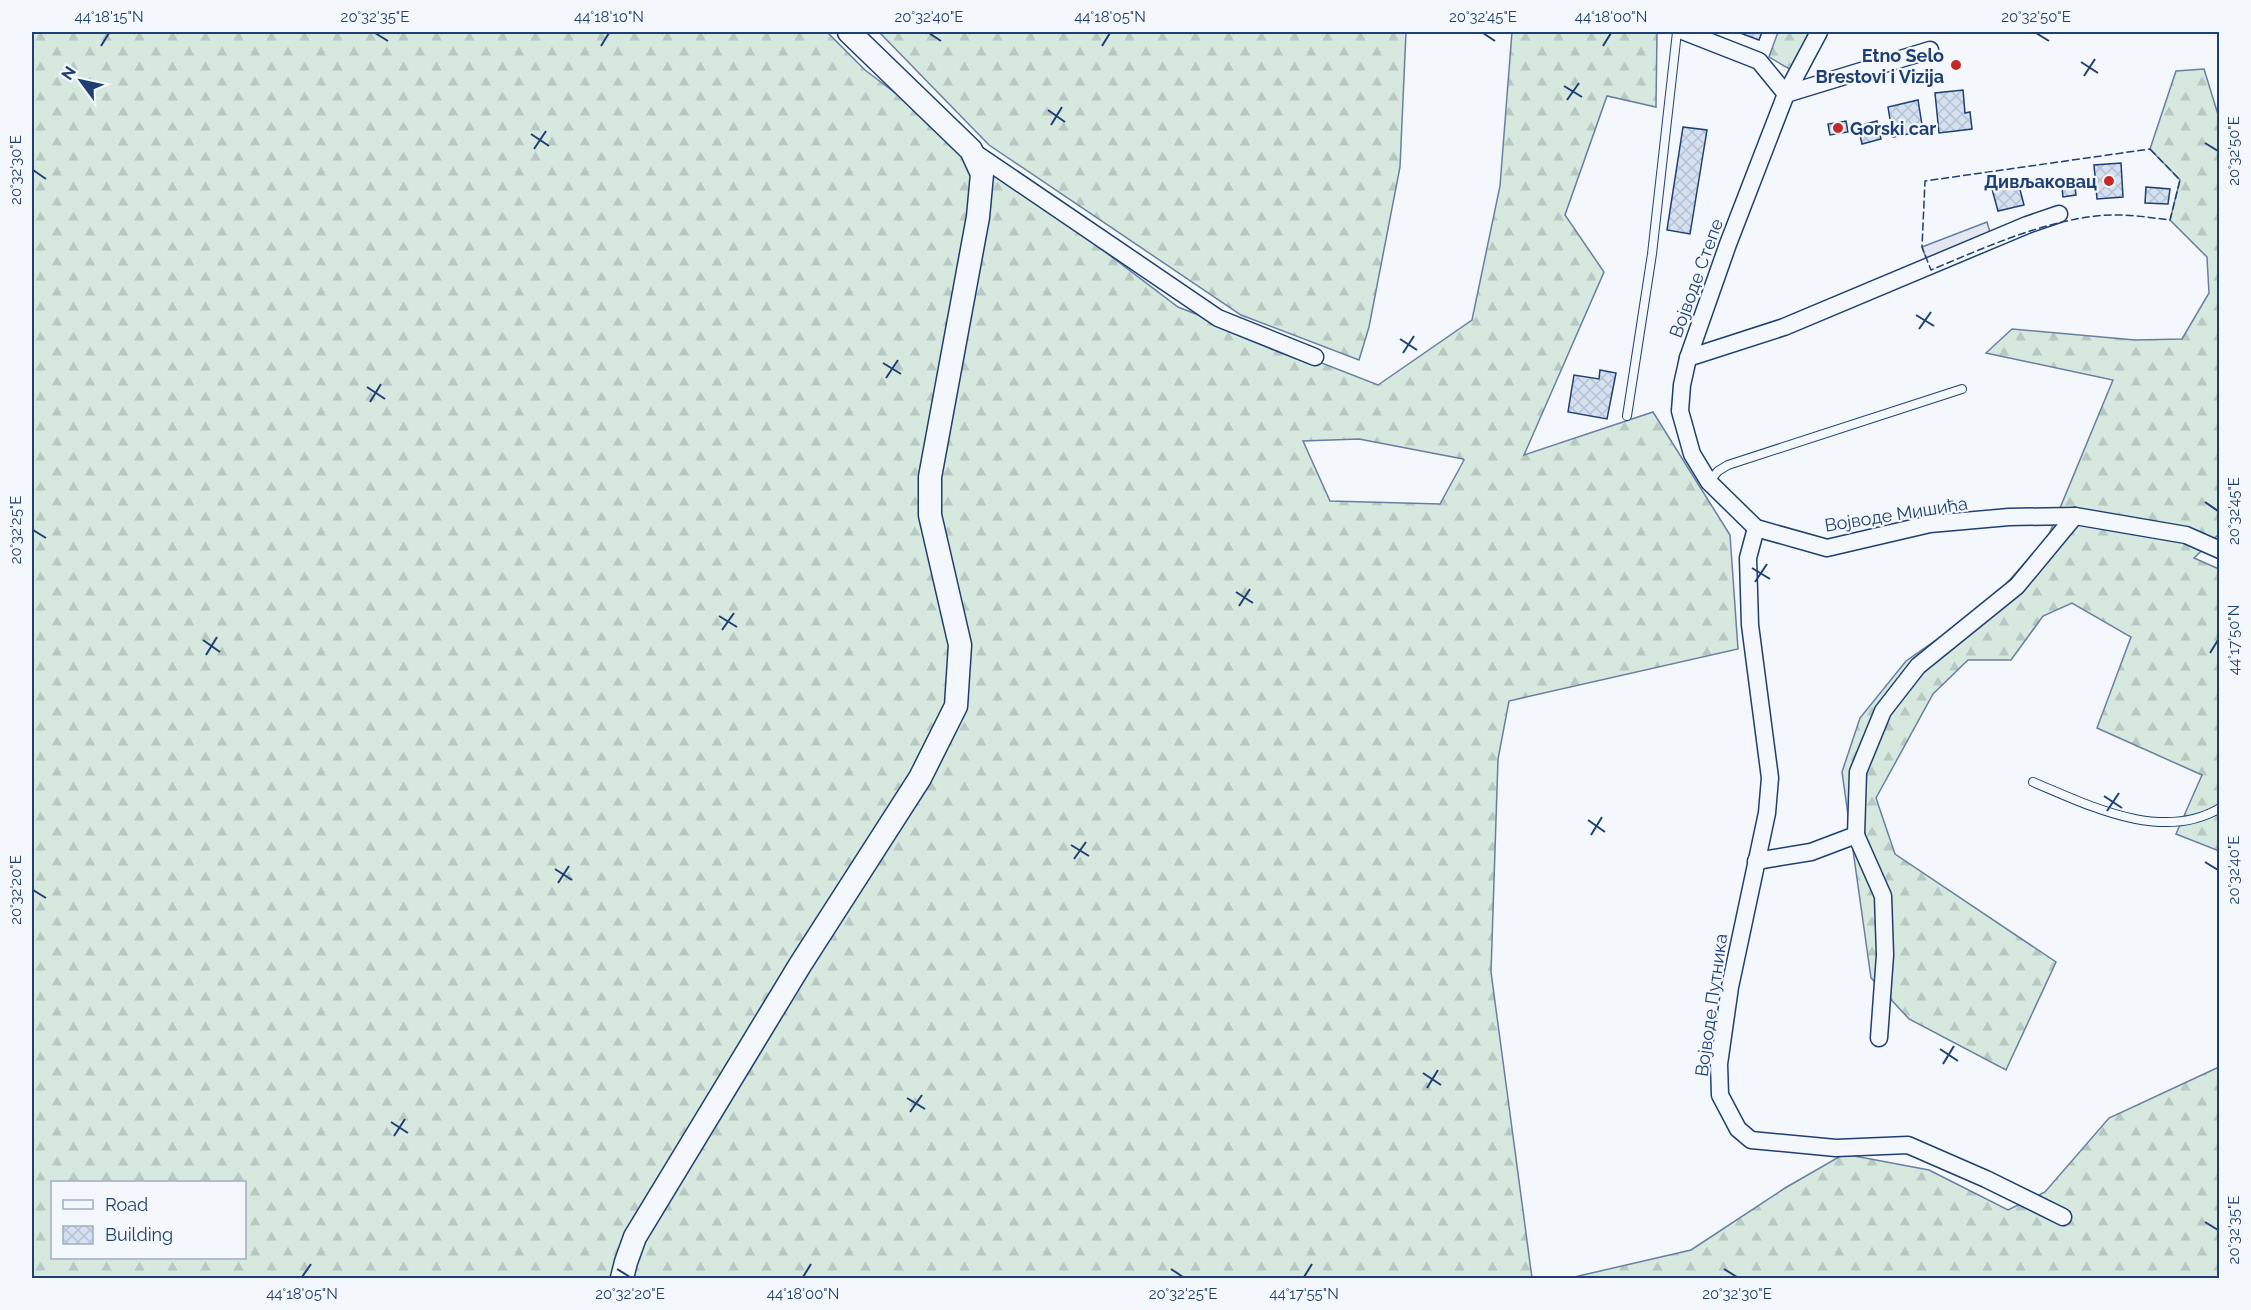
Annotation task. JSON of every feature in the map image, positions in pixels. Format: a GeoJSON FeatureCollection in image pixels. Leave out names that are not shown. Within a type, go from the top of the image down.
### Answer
{"type":"FeatureCollection","features":[{"type":"Feature","properties":{"kind":"street"},"geometry":{"type":"LineString","coordinates":[[849,32],[971,150],[1218,318],[1315,357]]}},
{"type":"Feature","properties":{"kind":"street"},"geometry":{"type":"LineString","coordinates":[[1686,32],[1759,61],[1786,94],[1930,50]]}},
{"type":"Feature","properties":{"kind":"street","name":"Војводе Степе"},"geometry":{"type":"LineString","coordinates":[[1756,528],[1708,482],[1692,454],[1680,411],[1682,385],[1688,358],[1728,244],[1786,94],[1819,32]]}},
{"type":"Feature","properties":{"kind":"street"},"geometry":{"type":"LineString","coordinates":[[622,1278],[635,1236],[800,965],[920,778],[956,706],[960,645],[930,515],[930,477],[978,217],[982,174],[971,150]]}},
{"type":"Feature","properties":{"kind":"street"},"geometry":{"type":"LineString","coordinates":[[1688,358],[1784,327],[2027,225],[2059,214]]}},
{"type":"Feature","properties":{"kind":"street"},"geometry":{"type":"LineString","coordinates":[[1879,1038],[1885,955],[1883,896],[1856,835],[1858,772],[1883,711],[1918,666],[2017,586],[2075,516]]}},
{"type":"Feature","properties":{"kind":"street","name":"Војводе Мишића"},"geometry":{"type":"LineString","coordinates":[[1756,528],[1827,548],[1930,524],[2009,517],[2075,516],[2186,535],[2220,550]]}},
{"type":"Feature","properties":{"kind":"street","name":"Војводе Путника"},"geometry":{"type":"LineString","coordinates":[[1756,528],[1748,558],[1750,625],[1770,778],[1767,813],[1730,987],[1719,1064],[1720,1095],[1738,1129],[1751,1140],[1836,1148],[1908,1145],[1986,1179],[2063,1217]]}},
{"type":"Feature","properties":{"kind":"street"},"geometry":{"type":"LineString","coordinates":[[1756,861],[1811,852],[1856,835]]}},
{"type":"Feature","properties":{"kind":"lane"},"geometry":{"type":"LineString","coordinates":[[1627,416],[1652,254],[1677,32]]}},
{"type":"Feature","properties":{"kind":"lane"},"geometry":{"type":"LineString","coordinates":[[1708,482],[1728,465],[1962,389]]}},
{"type":"Feature","properties":{"kind":"lane"},"geometry":{"type":"LineString","coordinates":[[2033,782],[2098,810],[2154,823],[2205,817],[2220,808]]}},
{"type":"Feature","properties":{"kind":"green space"},"geometry":{"type":"Polygon","coordinates":[[[32,32],[827,32],[865,70],[1178,307],[1378,385],[1472,320],[1500,186],[1512,32],[1657,32],[1656,107],[1607,96],[1565,215],[1604,272],[1524,455],[1653,412],[1730,535],[1738,649],[1509,701],[1498,759],[1491,972],[1532,1278],[32,1278],[32,32]],[[1359,439],[1303,441],[1330,501],[1440,504],[1463,459],[1359,439]]]}},
{"type":"Feature","properties":{"kind":"green space"},"geometry":{"type":"Polygon","coordinates":[[[879,32],[1406,32],[1400,167],[1369,327],[1359,360],[1241,315],[989,145],[879,32]]]}},
{"type":"Feature","properties":{"kind":"green space"},"geometry":{"type":"Polygon","coordinates":[[[1778,32],[1809,32],[1791,70],[1769,57],[1778,32]]]}},
{"type":"Feature","properties":{"kind":"green space"},"geometry":{"type":"Polygon","coordinates":[[[2204,69],[2220,121],[2220,533],[2194,558],[2219,569],[2219,851],[2176,834],[2202,775],[2097,728],[2131,637],[2072,603],[2043,616],[2011,660],[1968,660],[1933,694],[1876,798],[1895,854],[2056,962],[2006,1070],[1909,1019],[1871,978],[1842,772],[1860,718],[1906,661],[1989,603],[2048,537],[2113,380],[1986,353],[2012,329],[2135,340],[2182,339],[2209,293],[2207,257],[2170,220],[2180,180],[2150,149],[2176,71],[2204,69]]]}},
{"type":"Feature","properties":{"kind":"green space"},"geometry":{"type":"Polygon","coordinates":[[[2219,1067],[2219,1278],[1570,1278],[1691,1250],[1785,1188],[1844,1154],[1929,1170],[2008,1210],[2045,1192],[2109,1118],[2219,1067]]]}},
{"type":"Feature","properties":{"kind":"shaded area"},"geometry":{"type":"Polygon","coordinates":[[[1987,222],[1992,239],[1929,266],[1922,247],[1987,222]]]}},
{"type":"Feature","properties":{"kind":"building"},"geometry":{"type":"Polygon","coordinates":[[[1740,32],[1762,32],[1759,40],[1740,32]]]}},
{"type":"Feature","properties":{"kind":"building"},"geometry":{"type":"Polygon","coordinates":[[[1963,90],[1965,113],[1970,112],[1972,129],[1939,133],[1935,93],[1963,90]]]}},
{"type":"Feature","properties":{"kind":"building"},"geometry":{"type":"Polygon","coordinates":[[[1918,100],[1923,131],[1893,137],[1888,107],[1918,100]]]}},
{"type":"Feature","properties":{"kind":"building","name":"Gorski car"},"geometry":{"type":"Polygon","coordinates":[[[1846,121],[1848,132],[1830,135],[1828,124],[1846,121]]]}},
{"type":"Feature","properties":{"kind":"building"},"geometry":{"type":"Polygon","coordinates":[[[1877,121],[1881,139],[1862,144],[1858,126],[1877,121]]]}},
{"type":"Feature","properties":{"kind":"building"},"geometry":{"type":"Polygon","coordinates":[[[1683,127],[1707,130],[1690,234],[1667,230],[1683,127]]]}},
{"type":"Feature","properties":{"kind":"building","name":"Дивљаковац"},"geometry":{"type":"Polygon","coordinates":[[[2121,163],[2123,197],[2097,199],[2094,165],[2121,163]]]}},
{"type":"Feature","properties":{"kind":"building"},"geometry":{"type":"Polygon","coordinates":[[[2074,178],[2076,195],[2063,197],[2061,180],[2074,178]]]}},
{"type":"Feature","properties":{"kind":"building"},"geometry":{"type":"Polygon","coordinates":[[[2018,182],[2024,205],[1998,211],[1992,189],[2018,182]]]}},
{"type":"Feature","properties":{"kind":"building"},"geometry":{"type":"Polygon","coordinates":[[[2146,187],[2170,189],[2168,204],[2145,203],[2146,187]]]}},
{"type":"Feature","properties":{"kind":"building"},"geometry":{"type":"Polygon","coordinates":[[[1600,370],[1616,373],[1607,419],[1568,412],[1574,375],[1599,379],[1600,370]]]}},
{"type":"Feature","properties":{"kind":"fence"},"geometry":{"type":"LineString","coordinates":[[2150,149],[2180,180],[2170,220],[2115,215],[2074,219],[2012,237],[1931,270],[1922,247],[1925,181],[2150,149]]}},
{"type":"Feature","properties":{"kind":"place","name":"Etno Selo Brestovi i Vizija"},"geometry":{"type":"Point","coordinates":[1956,65]}},
{"type":"Feature","properties":{"kind":"place","name":"Gorski car"},"geometry":{"type":"Point","coordinates":[1838,128]}},
{"type":"Feature","properties":{"kind":"place","name":"Дивљаковац"},"geometry":{"type":"Point","coordinates":[2109,181]}}]}
